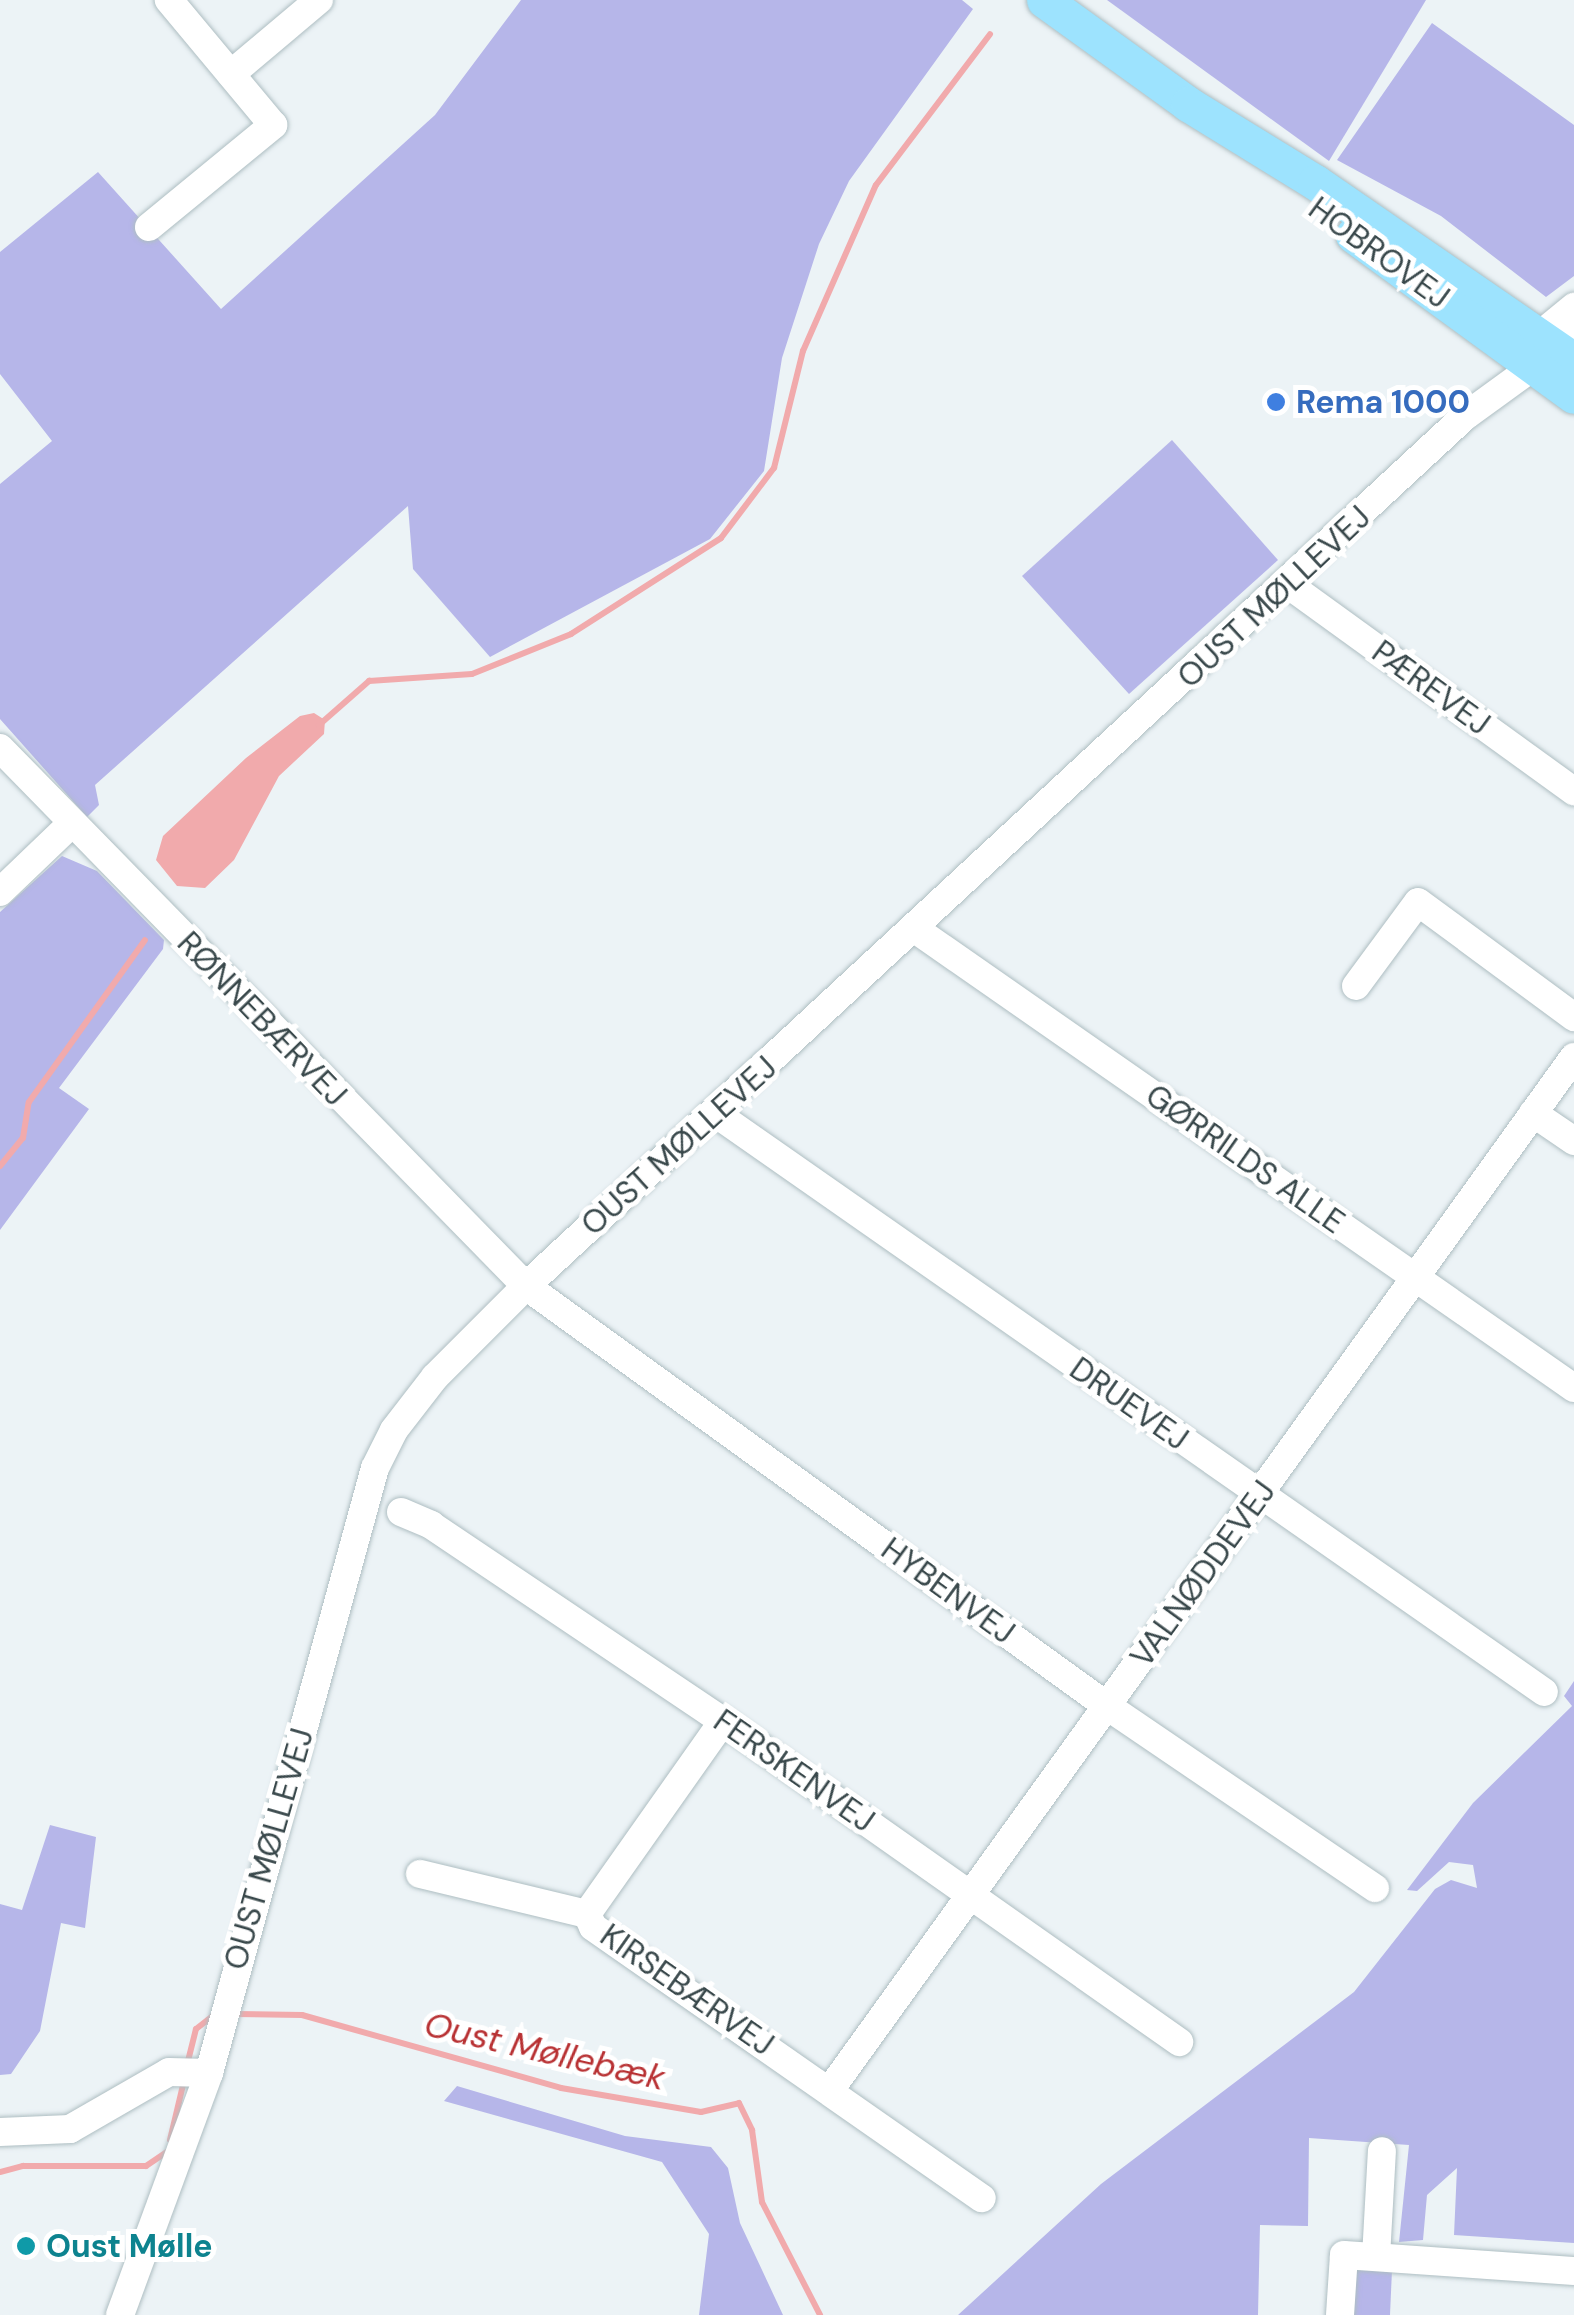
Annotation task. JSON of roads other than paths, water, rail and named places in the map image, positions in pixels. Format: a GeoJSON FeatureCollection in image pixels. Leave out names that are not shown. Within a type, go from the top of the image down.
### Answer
{"type":"FeatureCollection","features":[{"type":"Feature","properties":{"kind":"main road","name":"HOBROVEJ"},"geometry":{"type":"LineString","coordinates":[[1044,0],[1188,104],[1549,350],[1574,396]]}},
{"type":"Feature","properties":{"kind":"street"},"geometry":{"type":"LineString","coordinates":[[148,227],[272,125],[169,0]]}},
{"type":"Feature","properties":{"kind":"street"},"geometry":{"type":"LineString","coordinates":[[231,74],[319,0]]}},
{"type":"Feature","properties":{"kind":"street","name":"OUST MØLLEVEJ"},"geometry":{"type":"LineString","coordinates":[[120,2315],[209,2073],[376,1468],[394,1430],[435,1377],[526,1286],[1289,586],[1464,416],[1493,374],[1549,350],[1574,308]]}},
{"type":"Feature","properties":{"kind":"street","name":"PÆREVEJ"},"geometry":{"type":"LineString","coordinates":[[1289,586],[1574,791]]}},
{"type":"Feature","properties":{"kind":"street","name":"RØNNEBÆRVEJ"},"geometry":{"type":"LineString","coordinates":[[0,748],[526,1286]]}},
{"type":"Feature","properties":{"kind":"street"},"geometry":{"type":"LineString","coordinates":[[0,892],[72,823]]}},
{"type":"Feature","properties":{"kind":"street"},"geometry":{"type":"LineString","coordinates":[[1356,986],[1418,902],[1574,1017]]}},
{"type":"Feature","properties":{"kind":"street","name":"GØRRILDS ALLE"},"geometry":{"type":"LineString","coordinates":[[915,930],[1574,1388]]}},
{"type":"Feature","properties":{"kind":"street","name":"VALNØDDEVEJ"},"geometry":{"type":"LineString","coordinates":[[830,2090],[1574,1057]]}},
{"type":"Feature","properties":{"kind":"street"},"geometry":{"type":"LineString","coordinates":[[1533,1112],[1574,1141]]}},
{"type":"Feature","properties":{"kind":"street","name":"DRUEVEJ"},"geometry":{"type":"LineString","coordinates":[[716,1113],[1544,1692]]}},
{"type":"Feature","properties":{"kind":"street","name":"HYBENVEJ"},"geometry":{"type":"LineString","coordinates":[[526,1286],[1107,1706],[1375,1888]]}},
{"type":"Feature","properties":{"kind":"street","name":"FERSKENVEJ"},"geometry":{"type":"LineString","coordinates":[[401,1512],[431,1525],[722,1722],[1179,2042]]}},
{"type":"Feature","properties":{"kind":"street","name":"KIRSEBÆRVEJ"},"geometry":{"type":"LineString","coordinates":[[722,1722],[587,1914],[593,1927],[982,2198]]}},
{"type":"Feature","properties":{"kind":"street"},"geometry":{"type":"LineString","coordinates":[[420,1874],[587,1914]]}},
{"type":"Feature","properties":{"kind":"street"},"geometry":{"type":"LineString","coordinates":[[0,2132],[70,2129],[169,2072],[209,2073]]}},
{"type":"Feature","properties":{"kind":"street"},"geometry":{"type":"LineString","coordinates":[[1376,2257],[1382,2151]]}},
{"type":"Feature","properties":{"kind":"street"},"geometry":{"type":"LineString","coordinates":[[1340,2315],[1344,2255],[1574,2271]]}},
{"type":"Feature","properties":{"kind":"waterway"},"geometry":{"type":"LineString","coordinates":[[319,725],[369,681],[472,674],[571,634],[721,538],[774,468],[803,351],[876,185],[990,34]]}},
{"type":"Feature","properties":{"kind":"waterway"},"geometry":{"type":"LineString","coordinates":[[0,1166],[23,1138],[29,1102],[145,940]]}},
{"type":"Feature","properties":{"kind":"waterway","name":"Oust Møllebæk"},"geometry":{"type":"LineString","coordinates":[[235,2014],[302,2015],[561,2088],[701,2112],[739,2103],[752,2130],[762,2202],[820,2315]]}},
{"type":"Feature","properties":{"kind":"waterway","name":"Oust Møllebæk"},"geometry":{"type":"LineString","coordinates":[[187,2065],[196,2029],[214,2015]]}},
{"type":"Feature","properties":{"kind":"waterway","name":"Oust Møllebæk"},"geometry":{"type":"LineString","coordinates":[[170,2140],[184,2081]]}},
{"type":"Feature","properties":{"kind":"waterway","name":"Oust Møllebæk"},"geometry":{"type":"LineString","coordinates":[[0,2172],[23,2166],[146,2166],[167,2152]]}},
{"type":"Feature","properties":{"kind":"place","name":"Rema 1000"},"geometry":{"type":"Point","coordinates":[1276,402]}},
{"type":"Feature","properties":{"kind":"place","name":"Oust Mølle"},"geometry":{"type":"Point","coordinates":[26,2246]}}]}
